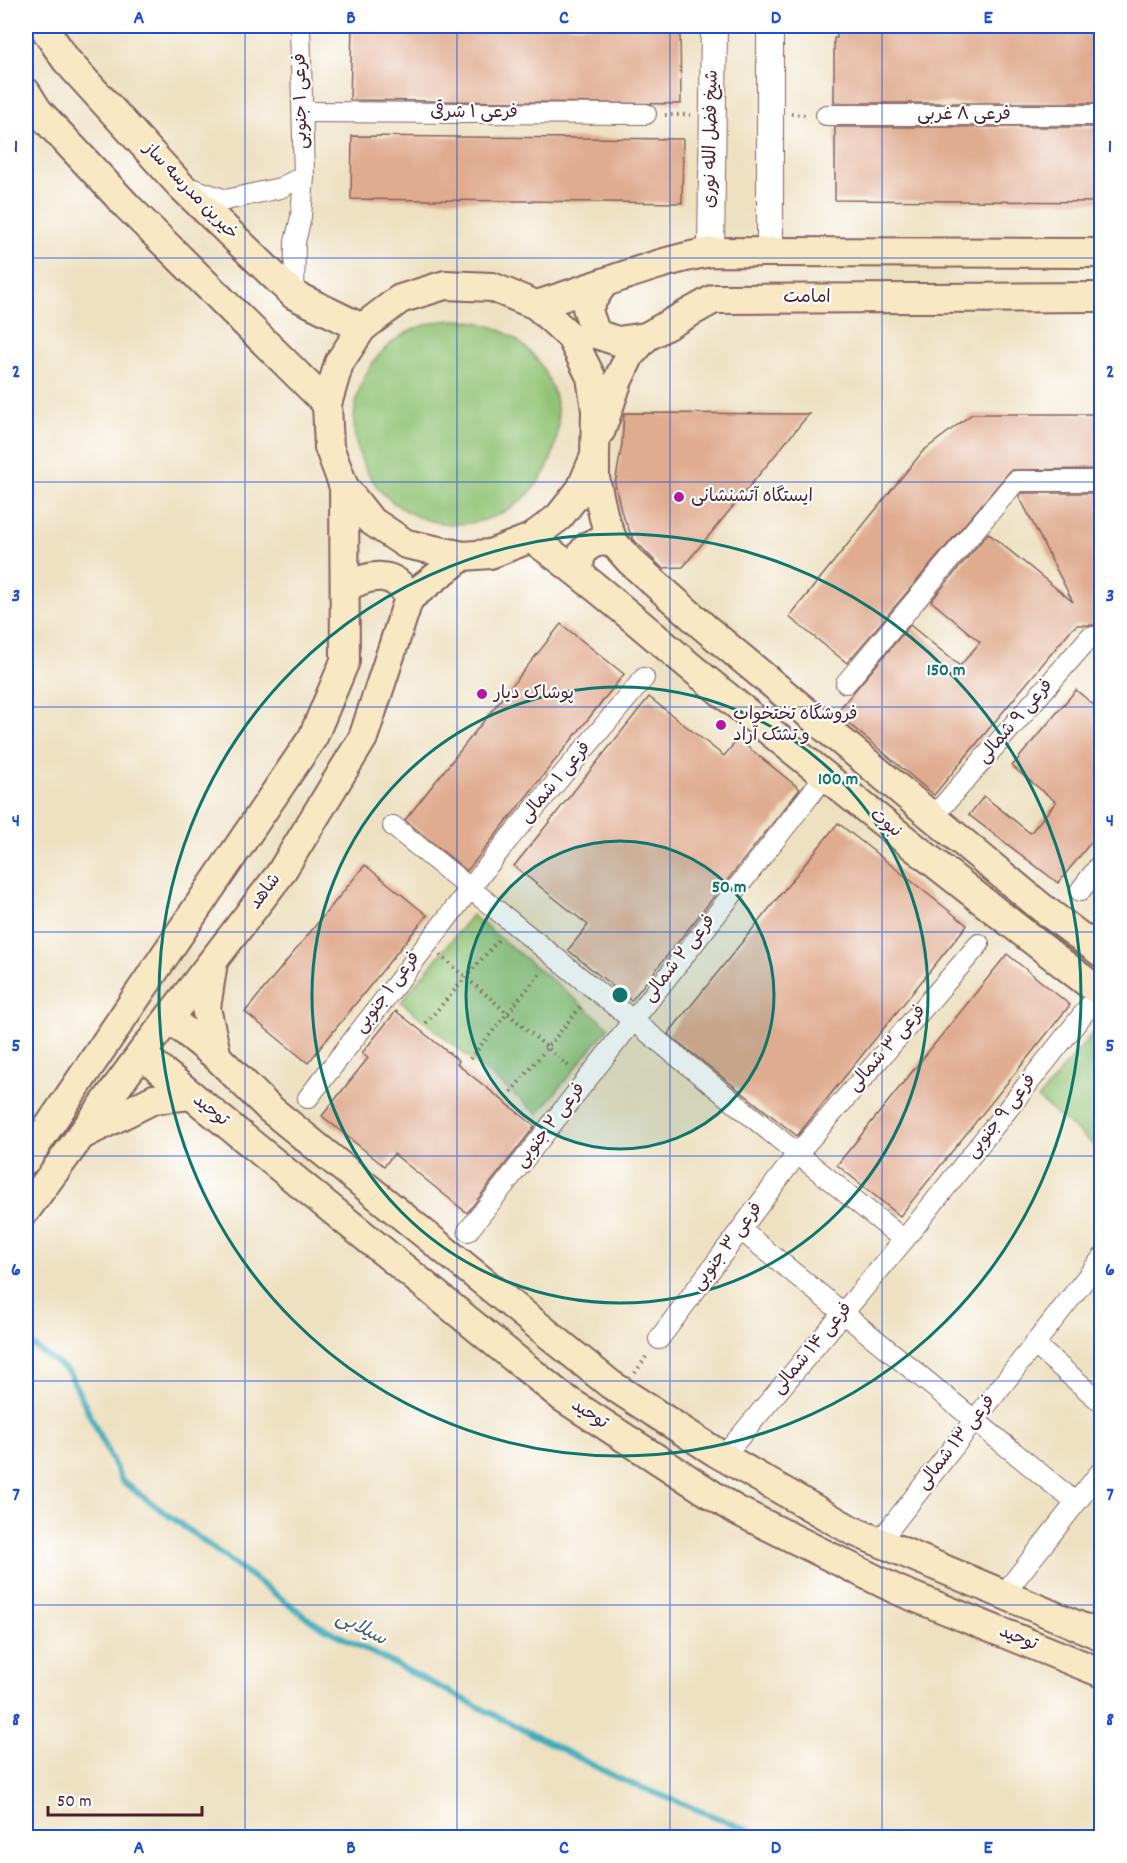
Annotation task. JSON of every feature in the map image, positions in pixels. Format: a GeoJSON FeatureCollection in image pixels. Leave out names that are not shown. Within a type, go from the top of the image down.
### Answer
{"type":"FeatureCollection","features":[{"type":"Feature","properties":{"kind":"main road","name":"خیرین مدرسه ساز"},"geometry":{"type":"LineString","coordinates":[[43,26],[66,60],[181,186],[294,295],[362,328]]}},
{"type":"Feature","properties":{"kind":"main road"},"geometry":{"type":"LineString","coordinates":[[26,92],[38,111],[127,206],[327,404]]}},
{"type":"Feature","properties":{"kind":"main road"},"geometry":{"type":"LineString","coordinates":[[463,556],[406,544],[370,520],[344,487],[329,447],[327,404],[339,363],[362,328],[400,299],[445,285],[492,287],[536,305],[675,258],[711,252],[1101,253]]}},
{"type":"Feature","properties":{"kind":"main road"},"geometry":{"type":"LineString","coordinates":[[603,284],[587,308],[596,334],[617,341],[646,337]]}},
{"type":"Feature","properties":{"kind":"main road","name":"امامت"},"geometry":{"type":"LineString","coordinates":[[463,556],[490,554],[531,538],[559,517],[581,489],[596,453],[618,380],[630,355],[646,337],[714,299],[1101,297]]}},
{"type":"Feature","properties":{"kind":"main road","name":"نبوت"},"geometry":{"type":"LineString","coordinates":[[536,305],[571,337],[591,377],[596,410],[595,478],[604,518],[614,543],[630,561],[704,627],[1041,907],[1101,953]]}},
{"type":"Feature","properties":{"kind":"main road"},"geometry":{"type":"LineString","coordinates":[[283,360],[310,364],[328,356],[333,333],[328,311]]}},
{"type":"Feature","properties":{"kind":"main road"},"geometry":{"type":"LineString","coordinates":[[26,1160],[313,737],[345,661],[344,487]]}},
{"type":"Feature","properties":{"kind":"main road","name":"نبوت"},"geometry":{"type":"LineString","coordinates":[[531,538],[580,573],[667,648],[825,776],[1101,993]]}},
{"type":"Feature","properties":{"kind":"main road"},"geometry":{"type":"LineString","coordinates":[[580,573],[578,564],[586,546],[595,542],[614,543]]}},
{"type":"Feature","properties":{"kind":"main road"},"geometry":{"type":"LineString","coordinates":[[345,588],[364,577],[383,577],[403,586],[410,598],[463,556]]}},
{"type":"Feature","properties":{"kind":"main road","name":"شاهد"},"geometry":{"type":"LineString","coordinates":[[26,1209],[141,1054],[280,874],[363,738],[410,598]]}},
{"type":"Feature","properties":{"kind":"main road"},"geometry":{"type":"LineString","coordinates":[[214,960],[206,1008],[217,1057]]}},
{"type":"Feature","properties":{"kind":"main road","name":"توحید"},"geometry":{"type":"LineString","coordinates":[[169,1018],[217,1057],[269,1108],[621,1390],[723,1457],[852,1530],[1101,1635]]}},
{"type":"Feature","properties":{"kind":"main road","name":"توحید"},"geometry":{"type":"LineString","coordinates":[[141,1054],[562,1397],[734,1509],[897,1590],[1093,1670]]}},
{"type":"Feature","properties":{"kind":"main road"},"geometry":{"type":"LineString","coordinates":[[79,1137],[154,1100],[191,1095]]}},
{"type":"Feature","properties":{"kind":"main road"},"geometry":{"type":"LineString","coordinates":[[1093,1670],[1101,1635]]}},
{"type":"Feature","properties":{"kind":"street","name":"فرعی ۱ جنوبی"},"geometry":{"type":"LineString","coordinates":[[294,295],[295,243],[301,217],[304,176],[300,26]]}},
{"type":"Feature","properties":{"kind":"street","name":"شیخ فضل الله نوری"},"geometry":{"type":"LineString","coordinates":[[711,252],[714,26]]}},
{"type":"Feature","properties":{"kind":"street"},"geometry":{"type":"LineString","coordinates":[[770,26],[770,252]]}},
{"type":"Feature","properties":{"kind":"street","name":"فرعی ۱ شرقی"},"geometry":{"type":"LineString","coordinates":[[303,112],[646,114]]}},
{"type":"Feature","properties":{"kind":"street","name":"فرعی ۸ غربی"},"geometry":{"type":"LineString","coordinates":[[826,115],[1101,115]]}},
{"type":"Feature","properties":{"kind":"street"},"geometry":{"type":"LineString","coordinates":[[181,186],[226,200],[280,188],[304,176]]}},
{"type":"Feature","properties":{"kind":"street"},"geometry":{"type":"LineString","coordinates":[[846,683],[1016,481],[1101,481]]}},
{"type":"Feature","properties":{"kind":"street","name":"فرعی ۹ شمالی"},"geometry":{"type":"LineString","coordinates":[[934,816],[1089,637],[1101,637]]}},
{"type":"Feature","properties":{"kind":"street","name":"فرعی ۱ شمالی"},"geometry":{"type":"LineString","coordinates":[[470,888],[644,678]]}},
{"type":"Feature","properties":{"kind":"street","name":"فرعی ۲ شمالی"},"geometry":{"type":"LineString","coordinates":[[632,1020],[825,776]]}},
{"type":"Feature","properties":{"kind":"street"},"geometry":{"type":"LineString","coordinates":[[393,826],[904,1240]]}},
{"type":"Feature","properties":{"kind":"street"},"geometry":{"type":"LineString","coordinates":[[1080,891],[1101,862]]}},
{"type":"Feature","properties":{"kind":"street","name":"فرعی ۱ جنوبی"},"geometry":{"type":"LineString","coordinates":[[308,1098],[470,888]]}},
{"type":"Feature","properties":{"kind":"street","name":"فرعی ۳ شمالی"},"geometry":{"type":"LineString","coordinates":[[797,1154],[979,944]]}},
{"type":"Feature","properties":{"kind":"street","name":"فرعی ۹ جنوبی"},"geometry":{"type":"LineString","coordinates":[[904,1240],[1101,993]]}},
{"type":"Feature","properties":{"kind":"street","name":"فرعی ۲ جنوبی"},"geometry":{"type":"LineString","coordinates":[[468,1231],[632,1020]]}},
{"type":"Feature","properties":{"kind":"street","name":"فرعی ۳ جنوبی"},"geometry":{"type":"LineString","coordinates":[[659,1339],[797,1154]]}},
{"type":"Feature","properties":{"kind":"street"},"geometry":{"type":"LineString","coordinates":[[741,1230],[973,1422],[1075,1502]]}},
{"type":"Feature","properties":{"kind":"street","name":"فرعی ۱۴ شمالی"},"geometry":{"type":"LineString","coordinates":[[723,1457],[904,1240]]}},
{"type":"Feature","properties":{"kind":"street","name":"فرعی ۱۳ شمالی"},"geometry":{"type":"LineString","coordinates":[[879,1542],[1101,1258]]}},
{"type":"Feature","properties":{"kind":"street"},"geometry":{"type":"LineString","coordinates":[[1034,1344],[1101,1402]]}},
{"type":"Feature","properties":{"kind":"street"},"geometry":{"type":"LineString","coordinates":[[1003,1594],[1101,1470]]}},
{"type":"Feature","properties":{"kind":"path"},"geometry":{"type":"LineString","coordinates":[[646,114],[713,116]]}},
{"type":"Feature","properties":{"kind":"path"},"geometry":{"type":"LineString","coordinates":[[770,114],[826,115]]}},
{"type":"Feature","properties":{"kind":"path"},"geometry":{"type":"LineString","coordinates":[[426,1023],[500,938]]}},
{"type":"Feature","properties":{"kind":"path"},"geometry":{"type":"LineString","coordinates":[[426,943],[586,1081]]}},
{"type":"Feature","properties":{"kind":"path"},"geometry":{"type":"LineString","coordinates":[[470,1059],[554,957]]}},
{"type":"Feature","properties":{"kind":"path"},"geometry":{"type":"LineString","coordinates":[[511,1092],[582,1005]]}},
{"type":"Feature","properties":{"kind":"path"},"geometry":{"type":"LineString","coordinates":[[621,1390],[659,1339]]}},
{"type":"Feature","properties":{"kind":"green space"},"geometry":{"type":"Polygon","coordinates":[[[456,320],[486,324],[504,332],[521,343],[535,357],[554,392],[558,422],[554,452],[546,470],[535,487],[521,501],[486,520],[456,524],[426,520],[408,512],[391,501],[377,487],[358,452],[354,422],[358,392],[366,374],[377,357],[391,343],[426,324],[456,320]]]}},
{"type":"Feature","properties":{"kind":"green space"},"geometry":{"type":"Polygon","coordinates":[[[472,915],[609,1027],[538,1114],[401,1002],[472,915]]]}},
{"type":"Feature","properties":{"kind":"green space"},"geometry":{"type":"Polygon","coordinates":[[[1096,1029],[1102,1034],[1101,1151],[1038,1099],[1096,1029]]]}},
{"type":"Feature","properties":{"kind":"building"},"geometry":{"type":"Polygon","coordinates":[[[352,26],[680,26],[681,104],[350,100],[352,26]]]}},
{"type":"Feature","properties":{"kind":"building"},"geometry":{"type":"Polygon","coordinates":[[[837,26],[1101,26],[1101,103],[834,103],[834,38],[837,38],[837,26]]]}},
{"type":"Feature","properties":{"kind":"building"},"geometry":{"type":"Polygon","coordinates":[[[835,127],[1101,127],[1101,202],[835,200],[835,127]]]}},
{"type":"Feature","properties":{"kind":"building"},"geometry":{"type":"Polygon","coordinates":[[[352,136],[683,139],[682,203],[351,199],[352,136]]]}},
{"type":"Feature","properties":{"kind":"building","name":"ایستگاه آتشنشانی"},"geometry":{"type":"Polygon","coordinates":[[[624,413],[809,414],[683,567],[662,568],[633,539],[621,511],[615,484],[622,444],[624,413]]]}},
{"type":"Feature","properties":{"kind":"building"},"geometry":{"type":"Polygon","coordinates":[[[972,414],[1101,414],[1101,469],[1011,470],[847,663],[789,617],[923,451],[972,414]]]}},
{"type":"Feature","properties":{"kind":"building"},"geometry":{"type":"Polygon","coordinates":[[[1022,493],[1101,493],[1101,625],[1077,625],[1070,631],[934,795],[836,713],[910,625],[960,666],[980,642],[931,601],[988,533],[1073,602],[1019,496],[1022,493]]]}},
{"type":"Feature","properties":{"kind":"building"},"geometry":{"type":"Polygon","coordinates":[[[561,624],[624,674],[467,871],[405,820],[561,624]]]}},
{"type":"Feature","properties":{"kind":"building"},"geometry":{"type":"Polygon","coordinates":[[[1076,690],[1101,711],[1101,830],[1058,883],[969,815],[984,796],[1030,833],[1032,831],[1056,802],[1012,766],[1076,690]]]}},
{"type":"Feature","properties":{"kind":"building"},"geometry":{"type":"Polygon","coordinates":[[[649,697],[724,756],[738,739],[800,789],[631,1001],[568,950],[588,925],[514,866],[649,697]]]}},
{"type":"Feature","properties":{"kind":"building"},"geometry":{"type":"Polygon","coordinates":[[[838,823],[967,925],[797,1136],[668,1034],[838,823]]]}},
{"type":"Feature","properties":{"kind":"building"},"geometry":{"type":"Polygon","coordinates":[[[365,865],[427,915],[308,1063],[245,1012],[365,865]]]}},
{"type":"Feature","properties":{"kind":"building"},"geometry":{"type":"Polygon","coordinates":[[[1007,954],[1070,1005],[900,1216],[837,1165],[1007,954]]]}},
{"type":"Feature","properties":{"kind":"building"},"geometry":{"type":"Polygon","coordinates":[[[396,1011],[459,1061],[457,1064],[535,1126],[467,1213],[394,1154],[384,1166],[322,1116],[368,1058],[362,1053],[396,1011]]]}},
{"type":"Feature","properties":{"kind":"waterway","name":"سیلابی"},"geometry":{"type":"LineString","coordinates":[[26,1341],[69,1372],[122,1481],[316,1624],[618,1778],[768,1838]]}},
{"type":"Feature","properties":{"kind":"place","name":"ایستگاه آتشنشانی"},"geometry":{"type":"Point","coordinates":[679,497]}},
{"type":"Feature","properties":{"kind":"place","name":"پوشاک دیار"},"geometry":{"type":"Point","coordinates":[482,694]}},
{"type":"Feature","properties":{"kind":"place","name":"فروشگاه تختخواب و تشک آراد"},"geometry":{"type":"Point","coordinates":[721,725]}}]}
